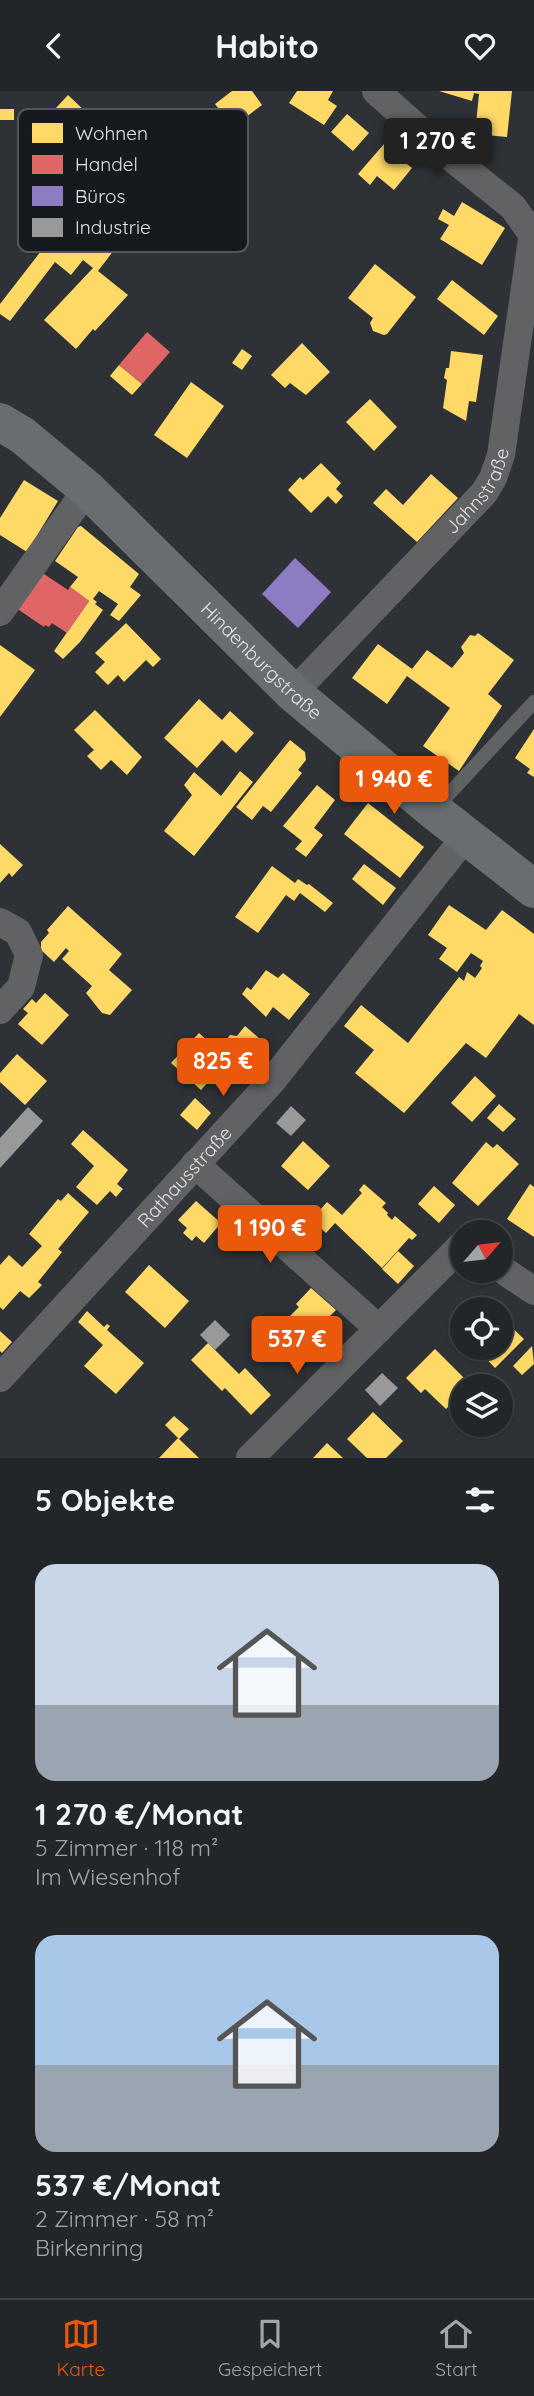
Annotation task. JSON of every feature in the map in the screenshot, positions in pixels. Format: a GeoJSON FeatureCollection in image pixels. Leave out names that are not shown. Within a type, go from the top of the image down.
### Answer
{"type":"FeatureCollection","features":[{"type":"Feature","properties":{"kind":"street"},"geometry":{"type":"LineString","coordinates":[[376,91],[442,151],[513,207],[534,233]]}},
{"type":"Feature","properties":{"kind":"street","name":"Jahnstraße"},"geometry":{"type":"LineString","coordinates":[[293,693],[484,493],[493,478],[501,455],[534,233]]}},
{"type":"Feature","properties":{"kind":"street","name":"Hindenburgstraße"},"geometry":{"type":"LineString","coordinates":[[0,422],[22,435],[87,489],[293,693],[433,810],[534,889]]}},
{"type":"Feature","properties":{"kind":"street"},"geometry":{"type":"LineString","coordinates":[[0,612],[87,489]]}},
{"type":"Feature","properties":{"kind":"street","name":"Rathausstraße"},"geometry":{"type":"LineString","coordinates":[[0,1378],[272,1080],[466,836]]}},
{"type":"Feature","properties":{"kind":"street"},"geometry":{"type":"LineString","coordinates":[[0,922],[18,932],[29,955],[22,987],[0,1010]]}},
{"type":"Feature","properties":{"kind":"street"},"geometry":{"type":"LineString","coordinates":[[195,1164],[379,1329]]}},
{"type":"Feature","properties":{"kind":"street"},"geometry":{"type":"LineString","coordinates":[[250,1458],[450,1257]]}},
{"type":"Feature","properties":{"kind":"street"},"geometry":{"type":"LineString","coordinates":[[513,1277],[534,1291]]}},
{"type":"Feature","properties":{"kind":"lane"},"geometry":{"type":"LineString","coordinates":[[433,810],[534,702]]}},
{"type":"Feature","properties":{"kind":"building: Wohnen"},"geometry":{"type":"Polygon","coordinates":[[[232,91],[252,91],[262,105],[248,116],[248,109],[219,109],[215,104],[232,91]]]}},
{"type":"Feature","properties":{"kind":"building: Wohnen"},"geometry":{"type":"Polygon","coordinates":[[[297,91],[333,91],[328,100],[337,106],[324,125],[289,103],[297,91]]]}},
{"type":"Feature","properties":{"kind":"building: Wohnen"},"geometry":{"type":"Polygon","coordinates":[[[439,91],[512,91],[507,137],[475,134],[479,94],[474,93],[472,101],[439,91]]]}},
{"type":"Feature","properties":{"kind":"building: Wohnen"},"geometry":{"type":"Polygon","coordinates":[[[68,95],[83,109],[55,109],[68,95]]]}},
{"type":"Feature","properties":{"kind":"building: Wohnen"},"geometry":{"type":"Polygon","coordinates":[[[0,109],[14,109],[14,120],[0,120],[0,109]]]}},
{"type":"Feature","properties":{"kind":"building: Wohnen"},"geometry":{"type":"Polygon","coordinates":[[[347,114],[369,133],[353,151],[331,132],[347,114]]]}},
{"type":"Feature","properties":{"kind":"building: Wohnen"},"geometry":{"type":"Polygon","coordinates":[[[384,144],[394,152],[397,148],[411,160],[407,164],[412,168],[394,190],[377,176],[370,185],[358,174],[384,144]]]}},
{"type":"Feature","properties":{"kind":"building: Wohnen"},"geometry":{"type":"Polygon","coordinates":[[[462,202],[505,228],[482,265],[440,239],[449,225],[438,219],[443,209],[454,216],[462,202]]]}},
{"type":"Feature","properties":{"kind":"building: Wohnen"},"geometry":{"type":"Polygon","coordinates":[[[40,252],[113,252],[98,271],[128,295],[76,349],[44,320],[93,268],[83,260],[71,275],[55,262],[10,321],[0,314],[0,304],[40,252]]]}},
{"type":"Feature","properties":{"kind":"building: Wohnen"},"geometry":{"type":"Polygon","coordinates":[[[375,264],[416,297],[384,335],[373,331],[370,323],[373,318],[348,298],[375,264]]]}},
{"type":"Feature","properties":{"kind":"building: Wohnen"},"geometry":{"type":"Polygon","coordinates":[[[452,280],[498,316],[484,335],[437,299],[452,280]]]}},
{"type":"Feature","properties":{"kind":"building: Wohnen"},"geometry":{"type":"Polygon","coordinates":[[[302,343],[330,372],[306,395],[290,383],[285,388],[271,375],[302,343]]]}},
{"type":"Feature","properties":{"kind":"building: Wohnen"},"geometry":{"type":"Polygon","coordinates":[[[242,349],[252,356],[242,370],[232,363],[242,349]]]}},
{"type":"Feature","properties":{"kind":"building: Wohnen"},"geometry":{"type":"Polygon","coordinates":[[[451,351],[483,355],[476,402],[469,401],[466,421],[443,408],[447,380],[444,378],[446,368],[449,368],[451,351]]]}},
{"type":"Feature","properties":{"kind":"building: Wohnen"},"geometry":{"type":"Polygon","coordinates":[[[119,365],[142,384],[132,395],[110,376],[119,365]]]}},
{"type":"Feature","properties":{"kind":"building: Wohnen"},"geometry":{"type":"Polygon","coordinates":[[[191,382],[224,406],[187,458],[154,435],[191,382]]]}},
{"type":"Feature","properties":{"kind":"building: Wohnen"},"geometry":{"type":"Polygon","coordinates":[[[370,399],[397,427],[374,451],[346,422],[370,399]]]}},
{"type":"Feature","properties":{"kind":"building: Wohnen"},"geometry":{"type":"Polygon","coordinates":[[[321,463],[341,483],[336,489],[343,496],[336,504],[328,496],[311,513],[288,490],[300,477],[303,480],[321,463]]]}},
{"type":"Feature","properties":{"kind":"building: Wohnen"},"geometry":{"type":"Polygon","coordinates":[[[431,474],[458,498],[417,542],[373,503],[386,489],[403,505],[431,474]]]}},
{"type":"Feature","properties":{"kind":"building: Wohnen"},"geometry":{"type":"Polygon","coordinates":[[[24,480],[58,501],[27,552],[0,535],[0,518],[24,480]]]}},
{"type":"Feature","properties":{"kind":"building: Wohnen"},"geometry":{"type":"Polygon","coordinates":[[[81,526],[139,574],[130,587],[141,595],[119,621],[110,615],[118,604],[99,591],[93,599],[103,610],[80,642],[63,659],[54,651],[89,601],[70,587],[78,577],[55,561],[81,526]]]}},
{"type":"Feature","properties":{"kind":"building: Wohnen"},"geometry":{"type":"Polygon","coordinates":[[[126,623],[161,659],[153,667],[146,660],[124,682],[118,675],[108,685],[95,672],[105,662],[95,653],[126,623]]]}},
{"type":"Feature","properties":{"kind":"building: Wohnen"},"geometry":{"type":"Polygon","coordinates":[[[478,633],[514,660],[488,694],[502,706],[459,771],[423,746],[450,708],[407,676],[387,704],[352,678],[378,644],[412,669],[427,650],[452,668],[464,653],[461,647],[470,635],[475,636],[478,633]]]}},
{"type":"Feature","properties":{"kind":"building: Wohnen"},"geometry":{"type":"Polygon","coordinates":[[[0,645],[35,670],[0,717],[0,645]]]}},
{"type":"Feature","properties":{"kind":"building: Wohnen"},"geometry":{"type":"Polygon","coordinates":[[[199,699],[222,720],[230,711],[254,733],[236,753],[222,740],[197,768],[164,738],[199,699]]]}},
{"type":"Feature","properties":{"kind":"building: Wohnen"},"geometry":{"type":"Polygon","coordinates":[[[95,710],[142,757],[127,775],[111,760],[101,770],[87,756],[94,750],[74,730],[95,710]]]}},
{"type":"Feature","properties":{"kind":"building: Wohnen"},"geometry":{"type":"Polygon","coordinates":[[[534,729],[534,777],[527,773],[530,769],[515,758],[534,729]]]}},
{"type":"Feature","properties":{"kind":"building: Wohnen"},"geometry":{"type":"Polygon","coordinates":[[[290,740],[305,752],[306,760],[298,770],[302,773],[271,812],[263,806],[252,820],[236,807],[290,740]]]}},
{"type":"Feature","properties":{"kind":"building: Wohnen"},"geometry":{"type":"Polygon","coordinates":[[[240,771],[253,782],[194,856],[164,831],[192,795],[184,785],[194,772],[221,796],[240,771]]]}},
{"type":"Feature","properties":{"kind":"building: Wohnen"},"geometry":{"type":"Polygon","coordinates":[[[317,785],[335,800],[314,828],[323,835],[306,857],[295,849],[302,841],[283,826],[317,785]]]}},
{"type":"Feature","properties":{"kind":"building: Wohnen"},"geometry":{"type":"Polygon","coordinates":[[[368,803],[424,847],[400,878],[344,834],[368,803]]]}},
{"type":"Feature","properties":{"kind":"building: Wohnen"},"geometry":{"type":"Polygon","coordinates":[[[0,844],[23,865],[12,877],[9,873],[0,883],[0,844]]]}},
{"type":"Feature","properties":{"kind":"building: Wohnen"},"geometry":{"type":"Polygon","coordinates":[[[364,864],[396,888],[383,905],[352,879],[364,864]]]}},
{"type":"Feature","properties":{"kind":"building: Wohnen"},"geometry":{"type":"Polygon","coordinates":[[[272,866],[295,883],[298,879],[309,884],[333,903],[325,912],[300,893],[294,901],[286,895],[258,933],[235,917],[272,866]]]}},
{"type":"Feature","properties":{"kind":"building: Wohnen"},"geometry":{"type":"Polygon","coordinates":[[[449,905],[486,930],[502,910],[534,934],[534,1025],[519,1014],[486,1058],[466,1043],[404,1113],[355,1073],[374,1050],[344,1026],[361,1005],[408,1043],[459,977],[464,981],[467,972],[475,978],[483,961],[471,953],[457,972],[439,959],[447,948],[428,935],[449,905]]]}},
{"type":"Feature","properties":{"kind":"building: Wohnen"},"geometry":{"type":"Polygon","coordinates":[[[68,906],[122,954],[109,970],[132,990],[110,1015],[102,1013],[86,993],[92,986],[62,959],[69,951],[66,948],[54,962],[41,950],[41,942],[49,933],[47,930],[68,906]]]}},
{"type":"Feature","properties":{"kind":"building: Wohnen"},"geometry":{"type":"Polygon","coordinates":[[[266,970],[278,978],[283,973],[310,994],[289,1020],[273,1007],[266,1017],[242,994],[247,987],[251,990],[266,970]]]}},
{"type":"Feature","properties":{"kind":"building: Wohnen"},"geometry":{"type":"Polygon","coordinates":[[[45,993],[69,1015],[42,1045],[18,1024],[28,1013],[23,1009],[32,999],[36,1003],[45,993]]]}},
{"type":"Feature","properties":{"kind":"building: Wohnen"},"geometry":{"type":"Polygon","coordinates":[[[245,1026],[267,1045],[242,1073],[228,1060],[201,1090],[171,1063],[199,1033],[221,1053],[229,1045],[227,1039],[230,1035],[237,1036],[245,1026]]]}},
{"type":"Feature","properties":{"kind":"building: Wohnen"},"geometry":{"type":"Polygon","coordinates":[[[17,1054],[47,1081],[25,1105],[0,1082],[0,1073],[17,1054]]]}},
{"type":"Feature","properties":{"kind":"building: Wohnen"},"geometry":{"type":"Polygon","coordinates":[[[475,1076],[496,1096],[472,1122],[451,1103],[475,1076]]]}},
{"type":"Feature","properties":{"kind":"building: Wohnen"},"geometry":{"type":"Polygon","coordinates":[[[195,1098],[211,1113],[197,1130],[180,1115],[195,1098]]]}},
{"type":"Feature","properties":{"kind":"building: Wohnen"},"geometry":{"type":"Polygon","coordinates":[[[499,1104],[516,1119],[503,1132],[487,1118],[499,1104]]]}},
{"type":"Feature","properties":{"kind":"building: Wohnen"},"geometry":{"type":"Polygon","coordinates":[[[83,1130],[128,1170],[117,1184],[123,1189],[116,1197],[110,1191],[97,1205],[76,1187],[94,1166],[71,1144],[83,1130]]]}},
{"type":"Feature","properties":{"kind":"building: Wohnen"},"geometry":{"type":"Polygon","coordinates":[[[303,1141],[330,1166],[308,1190],[281,1166],[303,1141]]]}},
{"type":"Feature","properties":{"kind":"building: Wohnen"},"geometry":{"type":"Polygon","coordinates":[[[486,1142],[493,1148],[497,1144],[519,1164],[478,1206],[452,1183],[486,1142]]]}},
{"type":"Feature","properties":{"kind":"building: Wohnen"},"geometry":{"type":"Polygon","coordinates":[[[364,1184],[386,1203],[382,1207],[392,1220],[395,1216],[417,1235],[412,1240],[409,1238],[382,1268],[335,1223],[326,1233],[311,1220],[327,1202],[342,1215],[362,1193],[359,1190],[364,1184]]]}},
{"type":"Feature","properties":{"kind":"building: Wohnen"},"geometry":{"type":"Polygon","coordinates":[[[530,1184],[534,1187],[534,1237],[513,1223],[513,1220],[507,1219],[530,1184]]]}},
{"type":"Feature","properties":{"kind":"building: Wohnen"},"geometry":{"type":"Polygon","coordinates":[[[434,1186],[455,1205],[439,1223],[418,1204],[434,1186]]]}},
{"type":"Feature","properties":{"kind":"building: Wohnen"},"geometry":{"type":"Polygon","coordinates":[[[68,1193],[89,1212],[58,1249],[62,1252],[38,1282],[42,1285],[29,1298],[20,1291],[3,1310],[0,1307],[0,1265],[9,1255],[22,1267],[42,1246],[29,1234],[58,1199],[61,1201],[68,1193]]]}},
{"type":"Feature","properties":{"kind":"building: Wohnen"},"geometry":{"type":"Polygon","coordinates":[[[196,1201],[221,1223],[204,1243],[196,1236],[192,1241],[183,1233],[187,1228],[178,1220],[196,1201]]]}},
{"type":"Feature","properties":{"kind":"building: Wohnen"},"geometry":{"type":"Polygon","coordinates":[[[398,1251],[414,1266],[398,1284],[382,1269],[398,1251]]]}},
{"type":"Feature","properties":{"kind":"building: Wohnen"},"geometry":{"type":"Polygon","coordinates":[[[149,1265],[189,1301],[165,1328],[125,1292],[149,1265]]]}},
{"type":"Feature","properties":{"kind":"building: Wohnen"},"geometry":{"type":"Polygon","coordinates":[[[311,1288],[336,1310],[319,1327],[328,1336],[300,1365],[270,1336],[299,1307],[296,1304],[311,1288]]]}},
{"type":"Feature","properties":{"kind":"building: Wohnen"},"geometry":{"type":"Polygon","coordinates":[[[87,1311],[104,1327],[107,1324],[110,1326],[107,1330],[144,1363],[116,1394],[84,1366],[103,1345],[78,1322],[87,1311]]]}},
{"type":"Feature","properties":{"kind":"building: Wohnen"},"geometry":{"type":"Polygon","coordinates":[[[513,1328],[524,1339],[513,1350],[513,1328]]]}},
{"type":"Feature","properties":{"kind":"building: Wohnen"},"geometry":{"type":"Polygon","coordinates":[[[0,1331],[12,1342],[2,1353],[0,1351],[0,1331]]]}},
{"type":"Feature","properties":{"kind":"building: Wohnen"},"geometry":{"type":"Polygon","coordinates":[[[208,1343],[239,1374],[245,1368],[271,1395],[251,1415],[225,1388],[222,1391],[191,1360],[208,1343]]]}},
{"type":"Feature","properties":{"kind":"building: Wohnen"},"geometry":{"type":"Polygon","coordinates":[[[532,1346],[534,1364],[522,1375],[513,1366],[532,1346]]]}},
{"type":"Feature","properties":{"kind":"building: Wohnen"},"geometry":{"type":"Polygon","coordinates":[[[435,1349],[460,1374],[450,1374],[450,1405],[446,1409],[425,1389],[421,1393],[406,1378],[435,1349]]]}},
{"type":"Feature","properties":{"kind":"building: Wohnen"},"geometry":{"type":"Polygon","coordinates":[[[487,1360],[503,1360],[495,1368],[487,1360]]]}},
{"type":"Feature","properties":{"kind":"building: Wohnen"},"geometry":{"type":"Polygon","coordinates":[[[373,1412],[403,1441],[386,1458],[367,1458],[347,1439],[373,1412]]]}},
{"type":"Feature","properties":{"kind":"building: Wohnen"},"geometry":{"type":"Polygon","coordinates":[[[174,1416],[189,1429],[179,1439],[165,1425],[174,1416]]]}},
{"type":"Feature","properties":{"kind":"building: Wohnen"},"geometry":{"type":"Polygon","coordinates":[[[178,1438],[199,1458],[159,1458],[178,1438]]]}},
{"type":"Feature","properties":{"kind":"building: Wohnen"},"geometry":{"type":"Polygon","coordinates":[[[327,1443],[343,1458],[313,1458],[327,1443]]]}},
{"type":"Feature","properties":{"kind":"building: Handel"},"geometry":{"type":"Polygon","coordinates":[[[147,332],[170,352],[142,384],[119,365],[147,332]]]}},
{"type":"Feature","properties":{"kind":"building: Handel"},"geometry":{"type":"Polygon","coordinates":[[[41,572],[68,590],[70,587],[89,601],[67,633],[52,623],[49,627],[44,627],[16,608],[41,572]]]}},
{"type":"Feature","properties":{"kind":"building: Büros"},"geometry":{"type":"Polygon","coordinates":[[[295,558],[331,592],[298,628],[262,594],[295,558]]]}},
{"type":"Feature","properties":{"kind":"building: Industrie"},"geometry":{"type":"Polygon","coordinates":[[[291,1106],[306,1120],[291,1136],[276,1123],[291,1106]]]}},
{"type":"Feature","properties":{"kind":"building: Industrie"},"geometry":{"type":"Polygon","coordinates":[[[28,1107],[43,1121],[0,1168],[0,1138],[28,1107]]]}},
{"type":"Feature","properties":{"kind":"building: Industrie"},"geometry":{"type":"Polygon","coordinates":[[[215,1320],[230,1335],[215,1350],[200,1335],[215,1320]]]}},
{"type":"Feature","properties":{"kind":"building: Industrie"},"geometry":{"type":"Polygon","coordinates":[[[382,1373],[398,1388],[380,1406],[365,1390],[382,1373]]]}}]}
